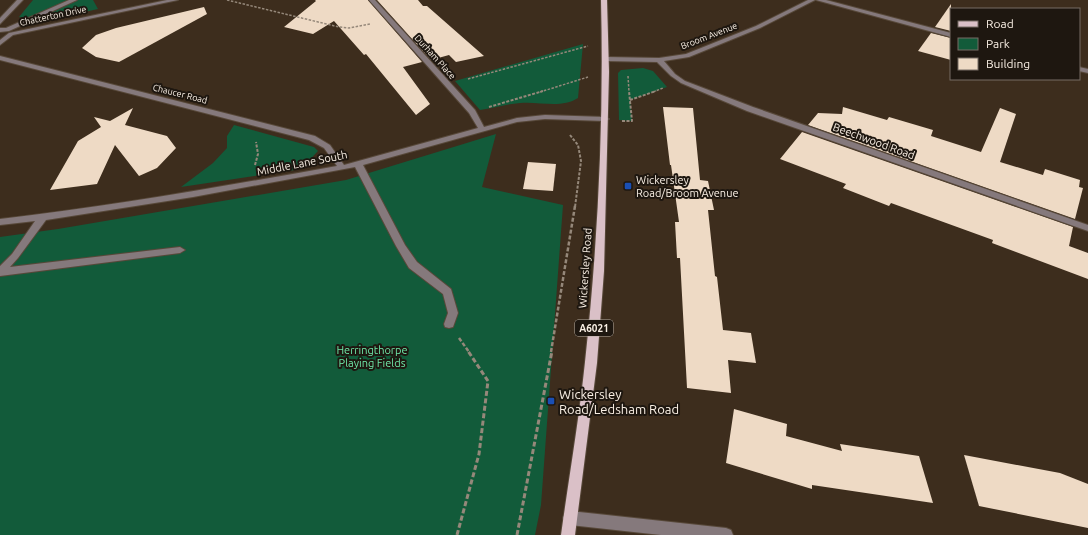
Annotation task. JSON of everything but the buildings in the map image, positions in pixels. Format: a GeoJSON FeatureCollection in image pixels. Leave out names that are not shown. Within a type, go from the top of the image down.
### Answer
{"type":"FeatureCollection","features":[{"type":"Feature","properties":{"kind":"main road","name":"Wickersley Road"},"geometry":{"type":"LineString","coordinates":[[568,535],[592,363],[599,271],[606,72],[604,0]]}},
{"type":"Feature","properties":{"kind":"street"},"geometry":{"type":"LineString","coordinates":[[0,22],[20,0]]}},
{"type":"Feature","properties":{"kind":"street"},"geometry":{"type":"LineString","coordinates":[[0,43],[6,32],[74,0]]}},
{"type":"Feature","properties":{"kind":"street","name":"Chatterton Drive"},"geometry":{"type":"LineString","coordinates":[[6,32],[175,0]]}},
{"type":"Feature","properties":{"kind":"street","name":"Durham Place"},"geometry":{"type":"LineString","coordinates":[[372,0],[472,112],[482,129]]}},
{"type":"Feature","properties":{"kind":"street","name":"Broom Avenue"},"geometry":{"type":"LineString","coordinates":[[606,58],[626,60],[659,60],[687,56],[758,27],[812,0]]}},
{"type":"Feature","properties":{"kind":"street"},"geometry":{"type":"LineString","coordinates":[[819,0],[950,35]]}},
{"type":"Feature","properties":{"kind":"street","name":"Chaucer Road"},"geometry":{"type":"LineString","coordinates":[[0,58],[276,128],[324,142],[329,146],[342,168]]}},
{"type":"Feature","properties":{"kind":"street","name":"Beechwood Road"},"geometry":{"type":"LineString","coordinates":[[659,60],[673,75],[683,82],[750,109],[1088,228]]}},
{"type":"Feature","properties":{"kind":"street","name":"Middle Lane South"},"geometry":{"type":"LineString","coordinates":[[0,222],[43,217],[248,185],[342,168],[517,120],[545,116],[605,119]]}},
{"type":"Feature","properties":{"kind":"street"},"geometry":{"type":"LineString","coordinates":[[358,164],[400,246],[413,265],[446,292],[451,303],[453,314],[449,324]]}},
{"type":"Feature","properties":{"kind":"street"},"geometry":{"type":"LineString","coordinates":[[1,272],[43,217]]}},
{"type":"Feature","properties":{"kind":"street"},"geometry":{"type":"LineString","coordinates":[[1,272],[180,250]]}},
{"type":"Feature","properties":{"kind":"street"},"geometry":{"type":"LineString","coordinates":[[570,518],[726,535]]}},
{"type":"Feature","properties":{"kind":"path"},"geometry":{"type":"LineString","coordinates":[[227,0],[339,27],[358,27],[390,20]]}},
{"type":"Feature","properties":{"kind":"path"},"geometry":{"type":"LineString","coordinates":[[448,85],[586,46],[606,46]]}},
{"type":"Feature","properties":{"kind":"path"},"geometry":{"type":"LineString","coordinates":[[605,119],[632,122],[626,60]]}},
{"type":"Feature","properties":{"kind":"path"},"geometry":{"type":"LineString","coordinates":[[472,112],[606,72]]}},
{"type":"Feature","properties":{"kind":"path"},"geometry":{"type":"LineString","coordinates":[[630,100],[683,82]]}},
{"type":"Feature","properties":{"kind":"path"},"geometry":{"type":"LineString","coordinates":[[248,185],[258,154],[255,143],[276,128]]}},
{"type":"Feature","properties":{"kind":"path"},"geometry":{"type":"LineString","coordinates":[[517,535],[552,350],[572,233],[581,161],[578,145],[571,136],[564,131]]}},
{"type":"Feature","properties":{"kind":"path"},"geometry":{"type":"LineString","coordinates":[[449,324],[488,381],[479,454],[457,535]]}},
{"type":"Feature","properties":{"kind":"green space"},"geometry":{"type":"Polygon","coordinates":[[[33,0],[93,0],[98,9],[35,23],[35,20],[19,17],[33,0]]]}},
{"type":"Feature","properties":{"kind":"green space"},"geometry":{"type":"Polygon","coordinates":[[[583,44],[578,98],[571,101],[557,104],[520,103],[480,110],[455,81],[583,44]]]}},
{"type":"Feature","properties":{"kind":"green space"},"geometry":{"type":"Polygon","coordinates":[[[643,68],[653,71],[667,87],[630,100],[632,121],[619,120],[618,73],[621,70],[643,68]]]}},
{"type":"Feature","properties":{"kind":"green space"},"geometry":{"type":"Polygon","coordinates":[[[234,125],[314,147],[318,151],[303,167],[295,170],[181,187],[213,163],[227,148],[227,136],[234,125]]]}},
{"type":"Feature","properties":{"kind":"green space","name":"Herringthorpe Playing Fields"},"geometry":{"type":"Polygon","coordinates":[[[496,134],[482,187],[563,205],[541,505],[535,535],[0,535],[0,237],[58,229],[346,180],[496,134]]]}},
{"type":"Feature","properties":{"kind":"place","name":"Wickersley Road/Broom Avenue"},"geometry":{"type":"Point","coordinates":[628,186]}},
{"type":"Feature","properties":{"kind":"place","name":"Wickersley Road/Ledsham Road"},"geometry":{"type":"Point","coordinates":[551,401]}}]}
